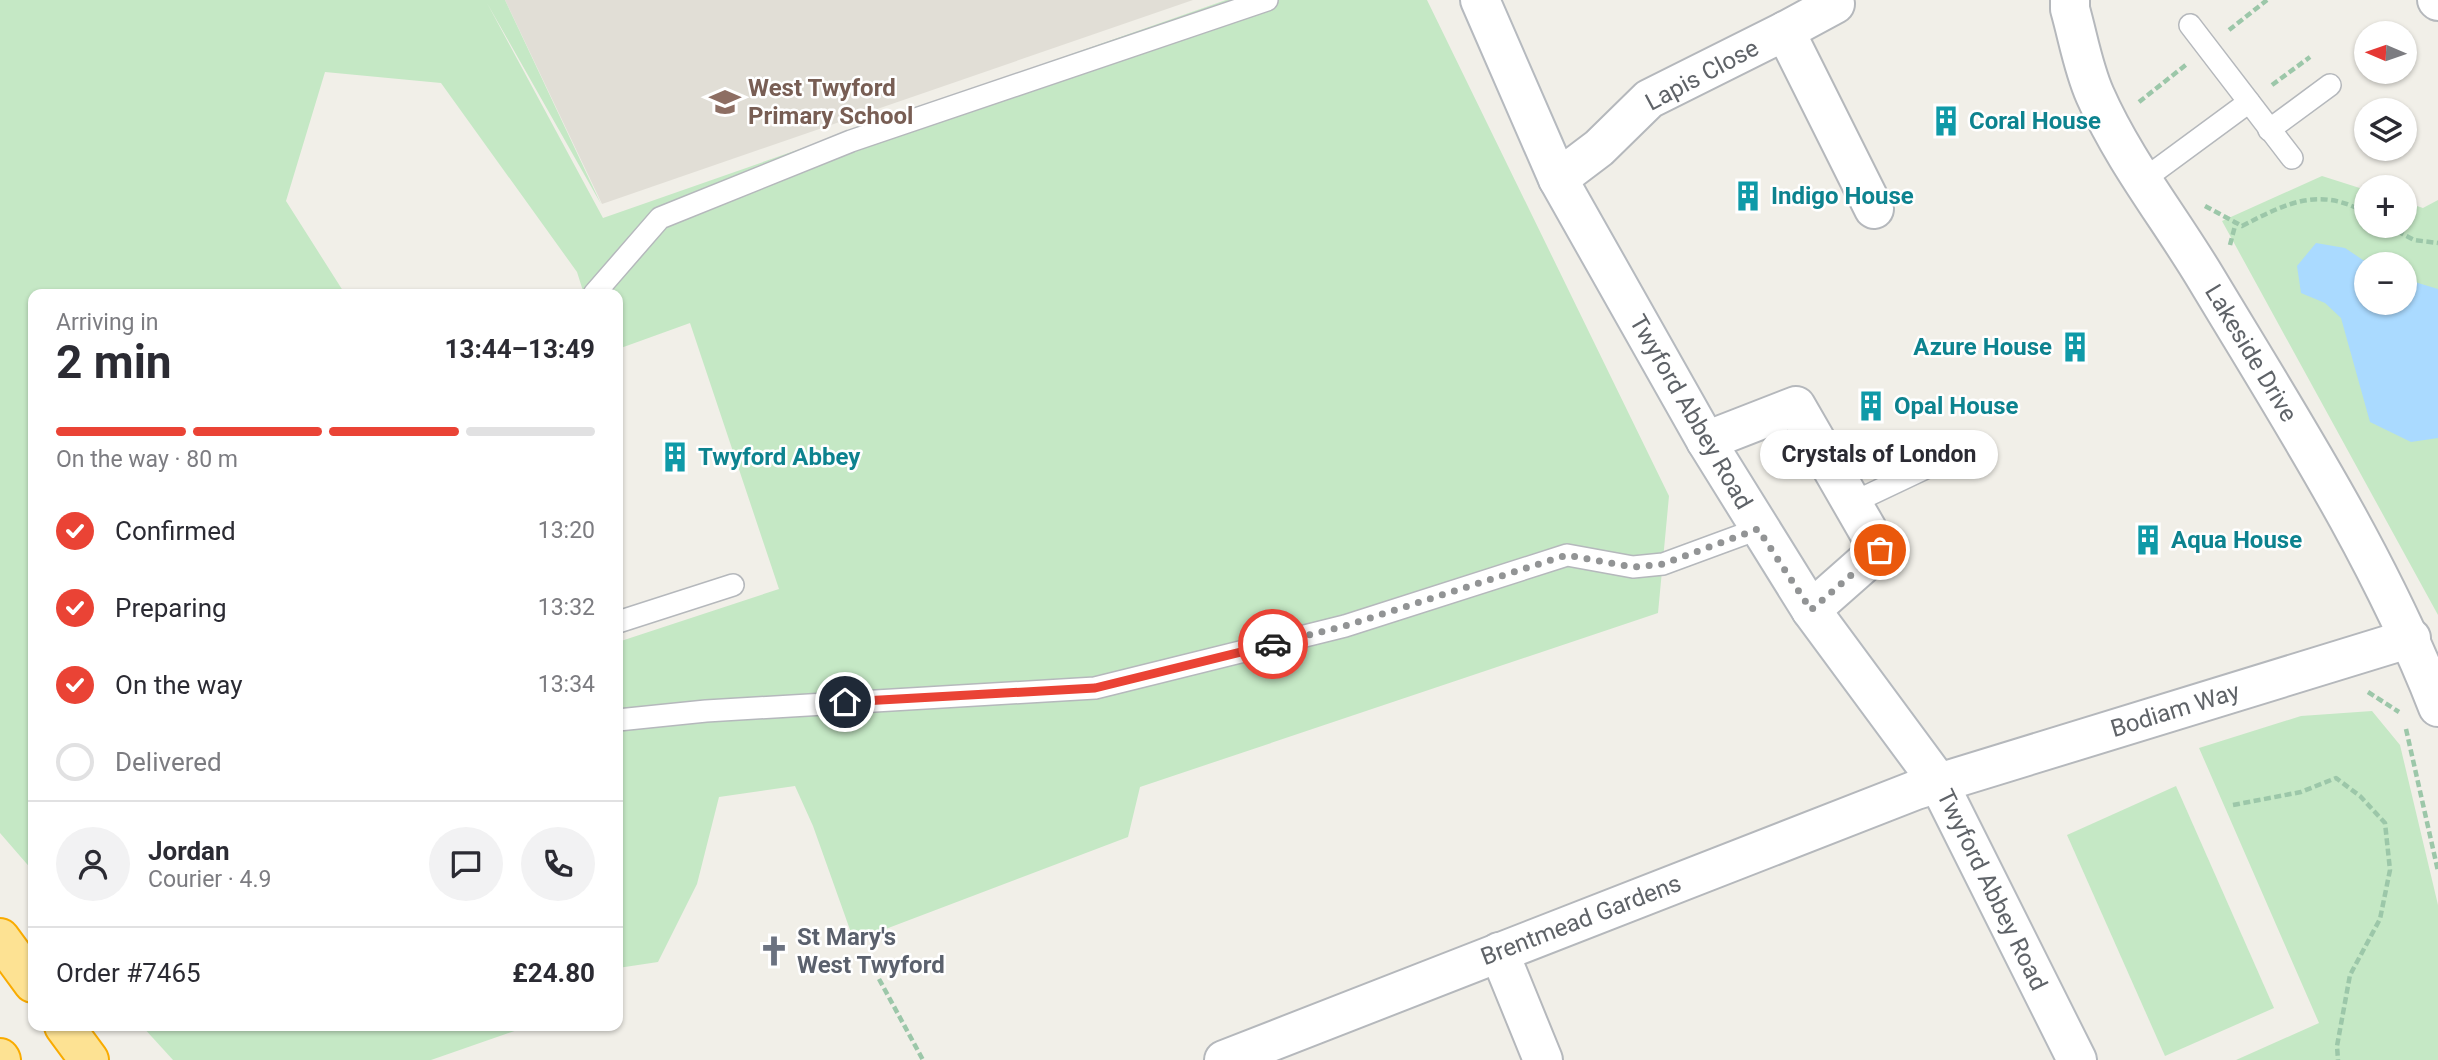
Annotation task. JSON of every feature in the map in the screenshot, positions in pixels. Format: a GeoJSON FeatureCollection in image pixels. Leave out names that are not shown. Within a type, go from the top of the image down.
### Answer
{"type":"FeatureCollection","features":[{"type":"Feature","properties":{"kind":"highway"},"geometry":{"type":"LineString","coordinates":[[0,938],[28,977]]}},
{"type":"Feature","properties":{"kind":"highway"},"geometry":{"type":"LineString","coordinates":[[68,1031],[89,1060]]}},
{"type":"Feature","properties":{"kind":"street","name":"Twyford Abbey Road"},"geometry":{"type":"LineString","coordinates":[[1480,0],[1559,178],[1706,441],[1758,529],[1811,610],[1938,782],[2077,1060]]}},
{"type":"Feature","properties":{"kind":"street","name":"Lakeside Drive"},"geometry":{"type":"LineString","coordinates":[[2070,0],[2070,9],[2094,92],[2124,153],[2167,214],[2305,443],[2411,638],[2420,710]]}},
{"type":"Feature","properties":{"kind":"street","name":"Lapis Close"},"geometry":{"type":"LineString","coordinates":[[1559,178],[1599,148],[1649,99],[1835,4]]}},
{"type":"Feature","properties":{"kind":"street","name":"Lapis Close"},"geometry":{"type":"LineString","coordinates":[[1786,31],[1874,209]]}},
{"type":"Feature","properties":{"kind":"street"},"geometry":{"type":"LineString","coordinates":[[1706,441],[1796,406],[1880,550],[1811,610]]}},
{"type":"Feature","properties":{"kind":"street","name":"Bodiam Way"},"geometry":{"type":"LineString","coordinates":[[1938,782],[2411,638]]}},
{"type":"Feature","properties":{"kind":"street","name":"Brentmead Gardens"},"geometry":{"type":"LineString","coordinates":[[1224,1060],[1938,782]]}},
{"type":"Feature","properties":{"kind":"street"},"geometry":{"type":"LineString","coordinates":[[1499,952],[1543,1060]]}},
{"type":"Feature","properties":{"kind":"lane"},"geometry":{"type":"LineString","coordinates":[[598,289],[660,218],[851,141],[1267,0]]}},
{"type":"Feature","properties":{"kind":"lane"},"geometry":{"type":"LineString","coordinates":[[2190,25],[2292,158]]}},
{"type":"Feature","properties":{"kind":"lane"},"geometry":{"type":"LineString","coordinates":[[2269,130],[2330,85]]}},
{"type":"Feature","properties":{"kind":"lane"},"geometry":{"type":"LineString","coordinates":[[2143,180],[2249,102]]}},
{"type":"Feature","properties":{"kind":"lane"},"geometry":{"type":"LineString","coordinates":[[1852,503],[1948,457]]}},
{"type":"Feature","properties":{"kind":"lane"},"geometry":{"type":"LineString","coordinates":[[623,719],[706,711],[1095,688],[1345,626],[1567,555],[1633,567],[1663,564],[1758,529]]}},
{"type":"Feature","properties":{"kind":"lane"},"geometry":{"type":"LineString","coordinates":[[623,620],[733,585]]}},
{"type":"Feature","properties":{"kind":"path"},"geometry":{"type":"LineString","coordinates":[[2249,102],[2310,57]]}},
{"type":"Feature","properties":{"kind":"path"},"geometry":{"type":"LineString","coordinates":[[2197,202],[2242,226],[2316,196],[2354,206]]}},
{"type":"Feature","properties":{"kind":"path"},"geometry":{"type":"LineString","coordinates":[[2410,238],[2438,243]]}},
{"type":"Feature","properties":{"kind":"path"},"geometry":{"type":"LineString","coordinates":[[2356,688],[2420,710]]}},
{"type":"Feature","properties":{"kind":"path"},"geometry":{"type":"LineString","coordinates":[[2406,727],[2438,871]]}},
{"type":"Feature","properties":{"kind":"path"},"geometry":{"type":"LineString","coordinates":[[2233,805],[2301,792],[2336,778],[2360,796],[2385,823],[2390,870],[2388,883],[2380,919],[2350,975],[2337,1046],[2338,1060]]}},
{"type":"Feature","properties":{"kind":"path"},"geometry":{"type":"LineString","coordinates":[[879,979],[923,1060]]}},
{"type":"Feature","properties":{"kind":"shaded area","name":"West Twyford Primary School"},"geometry":{"type":"Polygon","coordinates":[[[505,0],[1193,0],[602,204],[505,0]]]}},
{"type":"Feature","properties":{"kind":"green space"},"geometry":{"type":"Polygon","coordinates":[[[0,0],[505,0],[601,204],[487,3],[603,218],[1226,0],[1427,0],[1669,496],[1658,613],[1140,787],[1128,837],[854,941],[813,826],[795,786],[719,797],[697,884],[658,962],[623,967],[623,640],[779,589],[690,323],[623,347],[623,289],[582,289],[577,272],[441,83],[325,72],[286,201],[342,289],[28,289],[28,865],[0,833],[0,0]]]}},
{"type":"Feature","properties":{"kind":"green space"},"geometry":{"type":"Polygon","coordinates":[[[2322,176],[2354,186],[2354,238],[2417,238],[2417,206],[2423,208],[2438,200],[2438,615],[2222,221],[2322,176]]]}},
{"type":"Feature","properties":{"kind":"green space"},"geometry":{"type":"Polygon","coordinates":[[[2372,711],[2400,745],[2438,905],[2438,1060],[2236,1060],[2319,1023],[2199,748],[2301,716],[2372,711]]]}},
{"type":"Feature","properties":{"kind":"green space"},"geometry":{"type":"Polygon","coordinates":[[[2176,786],[2274,1008],[2165,1056],[2067,835],[2176,786]]]}},
{"type":"Feature","properties":{"kind":"green space"},"geometry":{"type":"Polygon","coordinates":[[[147,1031],[515,1031],[431,1060],[173,1060],[147,1031]]]}},
{"type":"Feature","properties":{"kind":"water"},"geometry":{"type":"Polygon","coordinates":[[[2316,243],[2345,248],[2354,254],[2354,315],[2417,315],[2417,283],[2438,289],[2438,438],[2411,442],[2370,422],[2341,318],[2325,303],[2301,293],[2297,266],[2316,243]]]}},
{"type":"Feature","properties":{"kind":"way so far"},"geometry":{"type":"LineString","coordinates":[[1273,644],[1345,626],[1567,555],[1633,567],[1663,564],[1758,529],[1811,610],[1880,550]]}},
{"type":"Feature","properties":{"kind":"place","name":"West Twyford Primary School"},"geometry":{"type":"Point","coordinates":[725,102]}},
{"type":"Feature","properties":{"kind":"place","name":"Coral House"},"geometry":{"type":"Point","coordinates":[1946,121]}},
{"type":"Feature","properties":{"kind":"place","name":"Indigo House"},"geometry":{"type":"Point","coordinates":[1748,196]}},
{"type":"Feature","properties":{"kind":"place","name":"Azure House"},"geometry":{"type":"Point","coordinates":[2075,347]}},
{"type":"Feature","properties":{"kind":"place","name":"Opal House"},"geometry":{"type":"Point","coordinates":[1871,406]}},
{"type":"Feature","properties":{"kind":"place","name":"Twyford Abbey"},"geometry":{"type":"Point","coordinates":[675,457]}},
{"type":"Feature","properties":{"kind":"place","name":"Aqua House"},"geometry":{"type":"Point","coordinates":[2148,540]}},
{"type":"Feature","properties":{"kind":"place","name":"Crystals of London"},"geometry":{"type":"Point","coordinates":[1880,550]}},
{"type":"Feature","properties":{"kind":"place","name":"St Mary's West Twyford"},"geometry":{"type":"Point","coordinates":[774,951]}},
{"type":"Feature","properties":{"kind":"route"},"geometry":{"type":"LineString","coordinates":[[845,702],[1095,688],[1273,644]]}}]}
